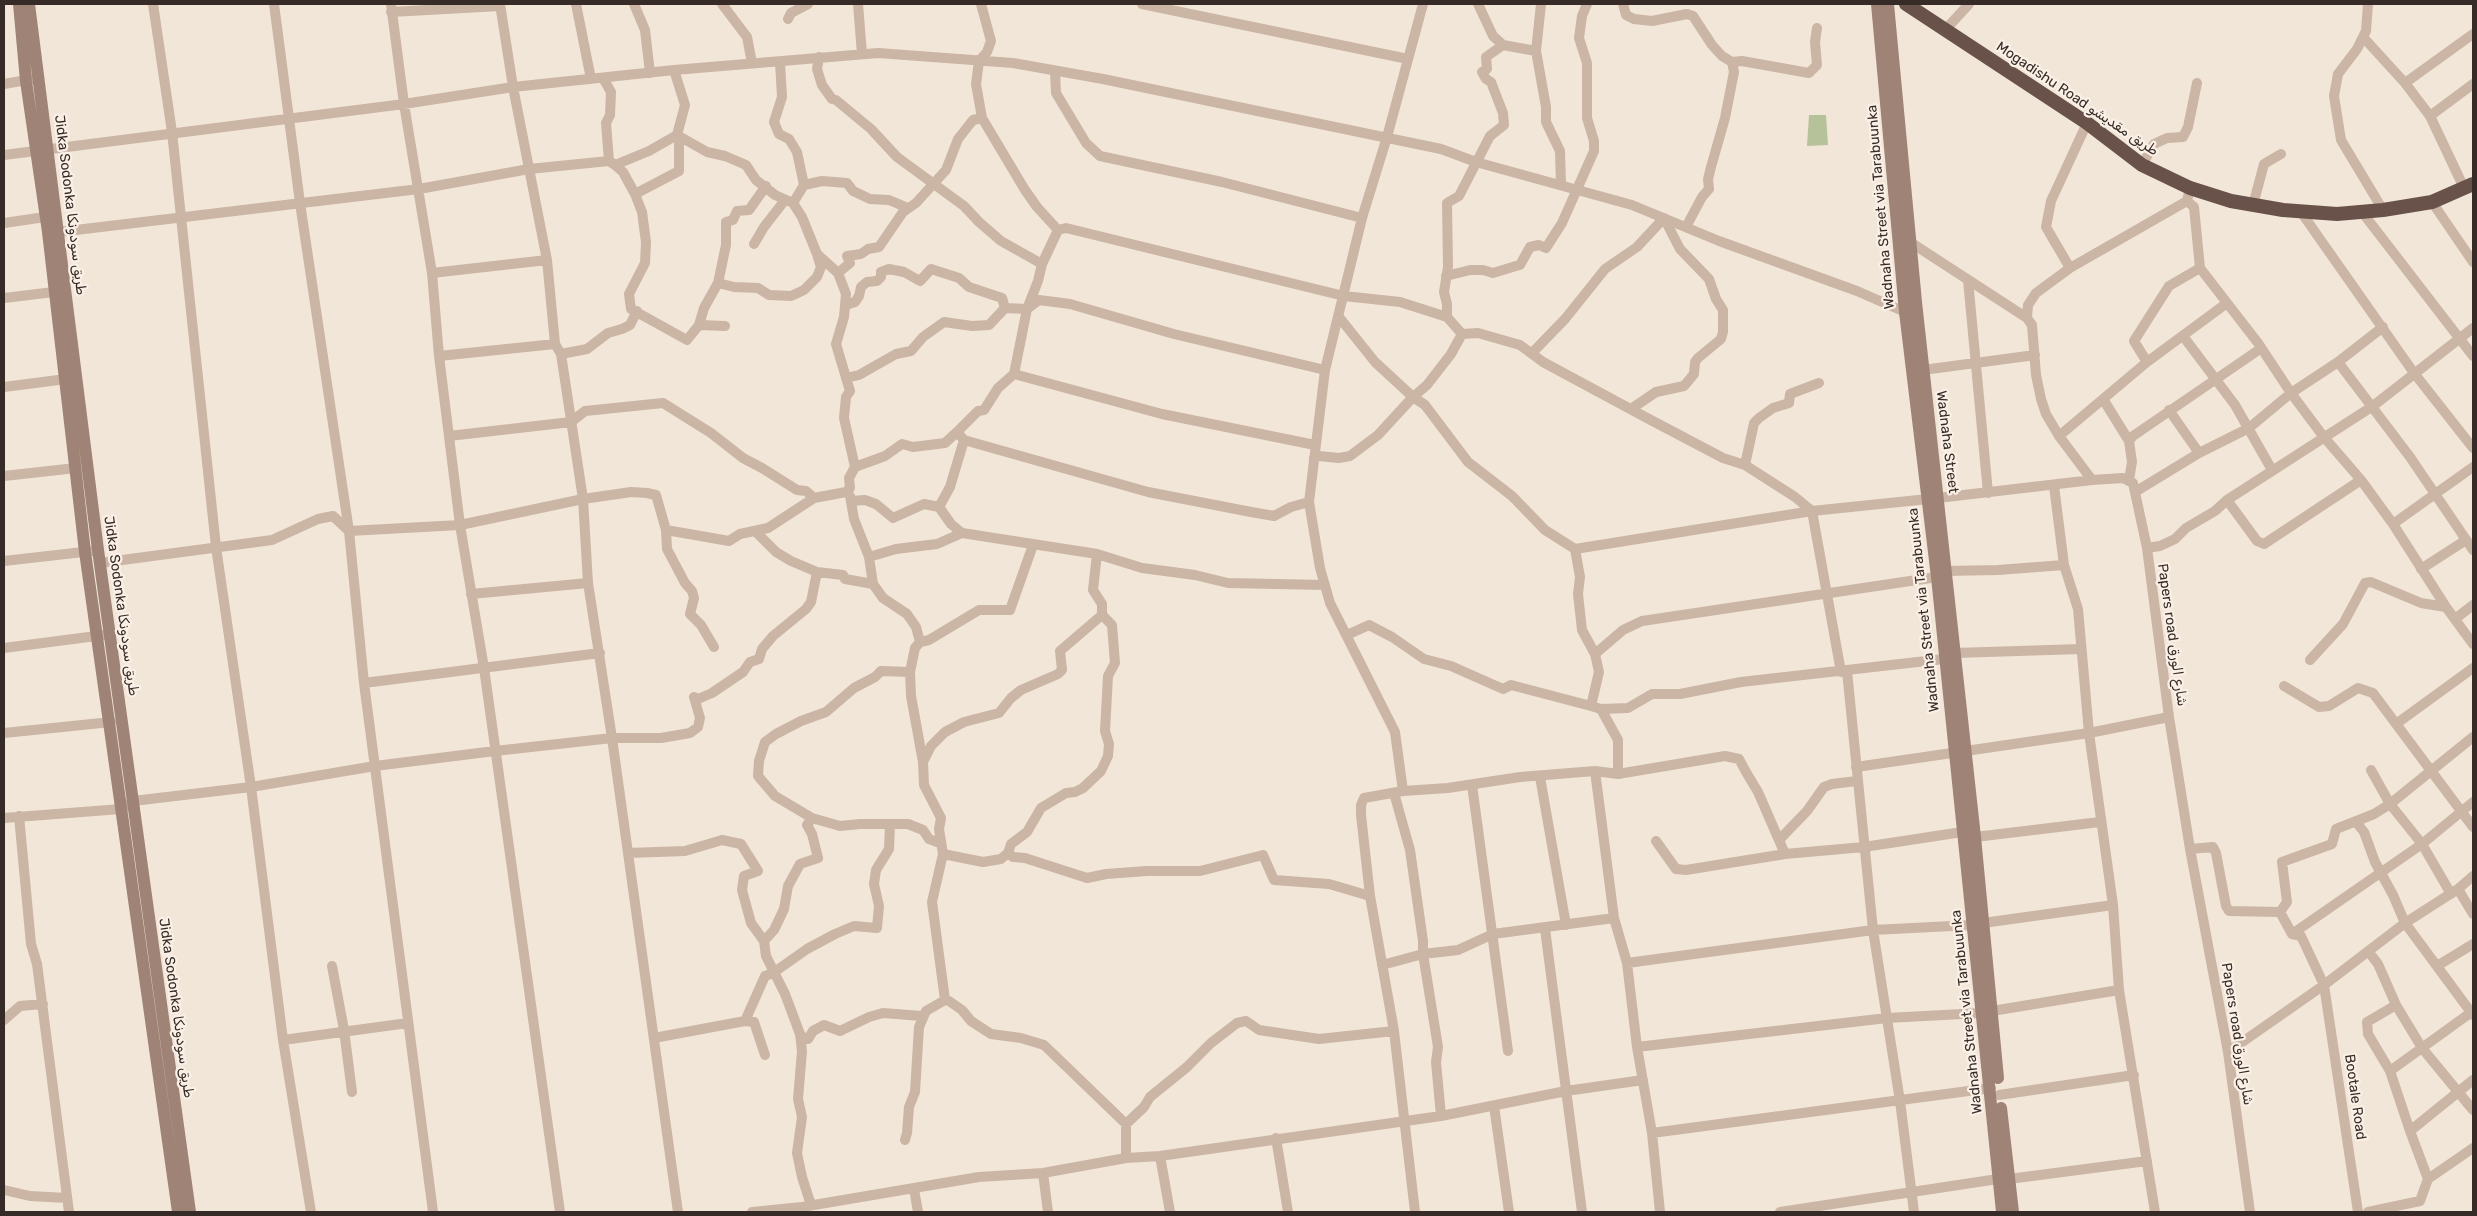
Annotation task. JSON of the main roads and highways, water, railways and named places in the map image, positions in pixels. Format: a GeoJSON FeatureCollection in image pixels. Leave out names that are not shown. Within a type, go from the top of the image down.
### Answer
{"type":"FeatureCollection","features":[{"type":"Feature","properties":{"kind":"highway","name":"Mogadishu Road طريق مقديشو"},"geometry":{"type":"LineString","coordinates":[[1906,4],[2087,123],[2142,165],[2189,194],[2301,212],[2362,212],[2432,202],[2469,186]]}},
{"type":"Feature","properties":{"kind":"main road","name":"Jidka Sodonka طريق سودونكا"},"geometry":{"type":"LineString","coordinates":[[19,4],[35,152],[51,216],[59,232],[60,291],[66,379],[85,552],[104,635],[133,802],[178,1212]]}},
{"type":"Feature","properties":{"kind":"main road","name":"Jidka Sodonka طريق سودونكا"},"geometry":{"type":"LineString","coordinates":[[29,4],[49,149],[51,216],[60,291],[99,557],[110,722],[121,809],[190,1212]]}},
{"type":"Feature","properties":{"kind":"main road","name":"Wadnaha Street via Tarabuunka"},"geometry":{"type":"LineString","coordinates":[[1877,4],[1905,312],[1934,504]]}},
{"type":"Feature","properties":{"kind":"main road","name":"Wadnaha Street"},"geometry":{"type":"LineString","coordinates":[[1888,4],[1949,656],[1960,750],[1975,837],[1978,924],[2004,1179],[2013,1212]]}},
{"type":"Feature","properties":{"kind":"main road","name":"Wadnaha Street via Tarabuunka"},"geometry":{"type":"LineString","coordinates":[[1960,750],[1962,832],[1978,924]]}},
{"type":"Feature","properties":{"kind":"main road"},"geometry":{"type":"LineString","coordinates":[[2002,1212],[2004,1179]]}}]}
